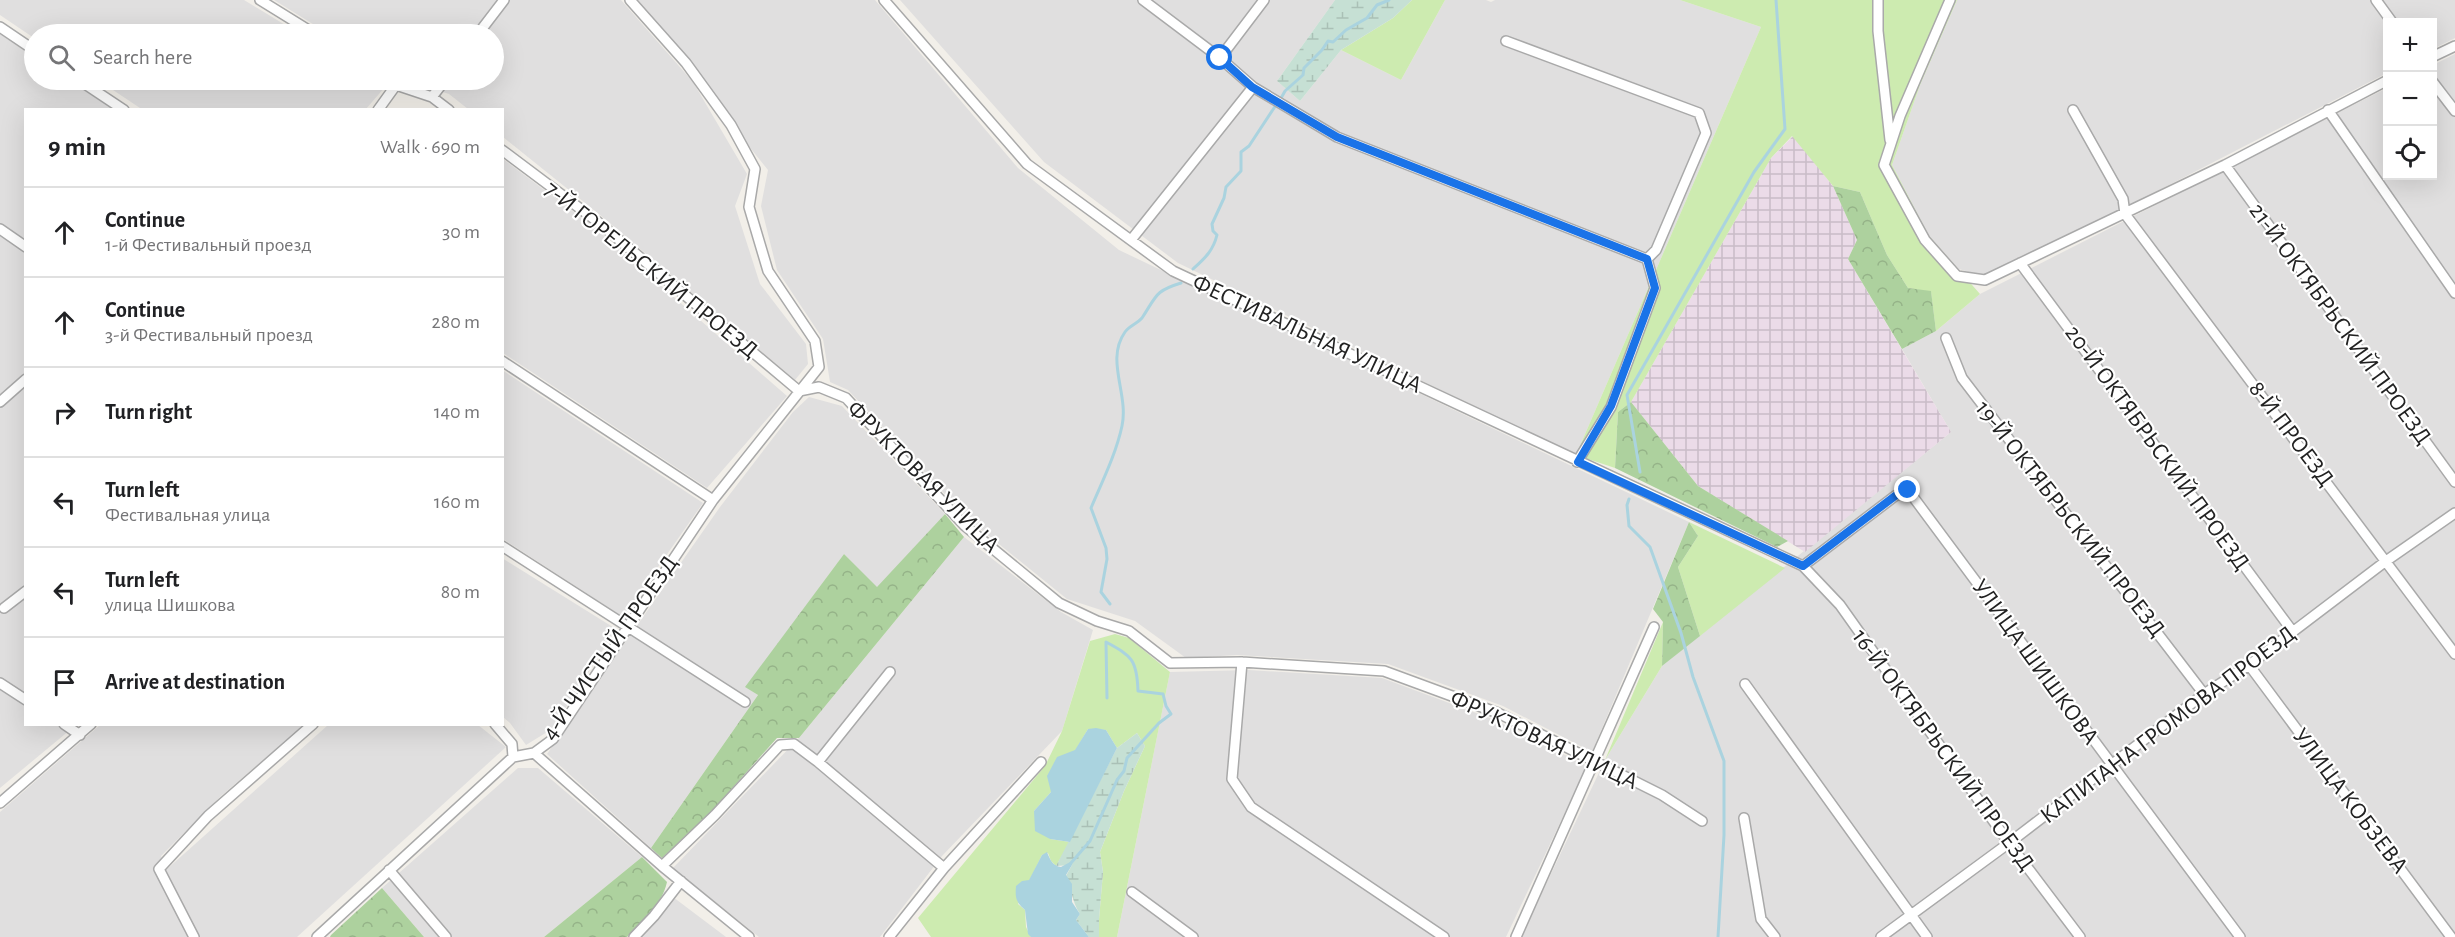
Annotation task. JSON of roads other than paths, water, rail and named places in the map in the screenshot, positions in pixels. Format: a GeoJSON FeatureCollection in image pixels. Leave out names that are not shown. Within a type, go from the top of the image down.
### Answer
{"type":"FeatureCollection","features":[{"type":"Feature","properties":{"kind":"street"},"geometry":{"type":"LineString","coordinates":[[260,0],[299,24]]}},
{"type":"Feature","properties":{"kind":"street"},"geometry":{"type":"LineString","coordinates":[[486,24],[504,0]]}},
{"type":"Feature","properties":{"kind":"street","name":"4-Й ЧИСТЫЙ ПРОЕЗД"},"geometry":{"type":"LineString","coordinates":[[317,937],[513,757],[534,753],[553,739],[713,500],[819,367],[815,341],[768,271],[749,207],[754,169],[731,125],[686,63],[630,0]]}},
{"type":"Feature","properties":{"kind":"street","name":"ФЕСТИВАЛЬНАЯ УЛИЦА"},"geometry":{"type":"LineString","coordinates":[[884,0],[1026,164],[1173,271],[1803,566]]}},
{"type":"Feature","properties":{"kind":"street"},"geometry":{"type":"LineString","coordinates":[[1143,0],[1220,58],[1252,87],[1337,137],[1647,259]]}},
{"type":"Feature","properties":{"kind":"street"},"geometry":{"type":"LineString","coordinates":[[1220,58],[1264,0]]}},
{"type":"Feature","properties":{"kind":"street"},"geometry":{"type":"LineString","coordinates":[[1878,0],[1878,31],[1891,145]]}},
{"type":"Feature","properties":{"kind":"street"},"geometry":{"type":"LineString","coordinates":[[1950,0],[1900,116],[1884,165],[1925,240],[1957,276],[1985,280],[2225,165],[2383,82]]}},
{"type":"Feature","properties":{"kind":"street"},"geometry":{"type":"LineString","coordinates":[[2376,0],[2388,18]]}},
{"type":"Feature","properties":{"kind":"street"},"geometry":{"type":"LineString","coordinates":[[0,27],[24,43]]}},
{"type":"Feature","properties":{"kind":"street"},"geometry":{"type":"LineString","coordinates":[[1506,41],[1700,114],[1706,133],[1656,250],[1647,259]]}},
{"type":"Feature","properties":{"kind":"street"},"geometry":{"type":"LineString","coordinates":[[2437,55],[2455,46]]}},
{"type":"Feature","properties":{"kind":"street"},"geometry":{"type":"LineString","coordinates":[[2437,86],[2455,111]]}},
{"type":"Feature","properties":{"kind":"street"},"geometry":{"type":"LineString","coordinates":[[1131,240],[1252,87]]}},
{"type":"Feature","properties":{"kind":"street"},"geometry":{"type":"LineString","coordinates":[[94,90],[121,108]]}},
{"type":"Feature","properties":{"kind":"street"},"geometry":{"type":"LineString","coordinates":[[379,108],[392,90]]}},
{"type":"Feature","properties":{"kind":"street"},"geometry":{"type":"LineString","coordinates":[[411,90],[432,97],[446,108]]}},
{"type":"Feature","properties":{"kind":"street"},"geometry":{"type":"LineString","coordinates":[[432,97],[437,90]]}},
{"type":"Feature","properties":{"kind":"street","name":"8-Й ПРОЕЗД"},"geometry":{"type":"LineString","coordinates":[[2073,110],[2123,199],[2126,214],[2455,654]]}},
{"type":"Feature","properties":{"kind":"street"},"geometry":{"type":"LineString","coordinates":[[2328,110],[2455,293]]}},
{"type":"Feature","properties":{"kind":"street","name":"7-Й ГОРЕЛЬСКИЙ ПРОЕЗД"},"geometry":{"type":"LineString","coordinates":[[504,152],[598,222],[799,392]]}},
{"type":"Feature","properties":{"kind":"street","name":"21-Й ОКТЯБРЬСКИЙ ПРОЕЗД"},"geometry":{"type":"LineString","coordinates":[[2225,165],[2455,482]]}},
{"type":"Feature","properties":{"kind":"street"},"geometry":{"type":"LineString","coordinates":[[0,229],[24,245]]}},
{"type":"Feature","properties":{"kind":"street"},"geometry":{"type":"LineString","coordinates":[[1578,462],[1611,406],[1655,288],[1647,259]]}},
{"type":"Feature","properties":{"kind":"street","name":"20-Й ОКТЯБРЬСКИЙ ПРОЕЗД"},"geometry":{"type":"LineString","coordinates":[[2020,263],[2293,632]]}},
{"type":"Feature","properties":{"kind":"street","name":"19-Й ОКТЯБРЬСКИЙ ПРОЕЗД"},"geometry":{"type":"LineString","coordinates":[[1946,338],[1962,378],[2204,694]]}},
{"type":"Feature","properties":{"kind":"street"},"geometry":{"type":"LineString","coordinates":[[504,361],[713,500]]}},
{"type":"Feature","properties":{"kind":"street"},"geometry":{"type":"LineString","coordinates":[[0,402],[24,381]]}},
{"type":"Feature","properties":{"kind":"street","name":"ФРУКТОВАЯ УЛИЦА"},"geometry":{"type":"LineString","coordinates":[[799,392],[819,387],[846,398],[964,525],[1059,603],[1096,621],[1129,631],[1170,663],[1242,662],[1384,672],[1498,713],[1662,795],[1702,820]]}},
{"type":"Feature","properties":{"kind":"street","name":"УЛИЦА ШИШКОВА"},"geometry":{"type":"LineString","coordinates":[[1803,566],[1895,496],[1908,490],[2240,937]]}},
{"type":"Feature","properties":{"kind":"street","name":"КАПИТАНА ГРОМОВА ПРОЕЗД"},"geometry":{"type":"LineString","coordinates":[[1881,937],[2009,843],[2204,694],[2249,665],[2386,561],[2455,513]]}},
{"type":"Feature","properties":{"kind":"street"},"geometry":{"type":"LineString","coordinates":[[504,547],[745,702]]}},
{"type":"Feature","properties":{"kind":"street","name":"16-Й ОКТЯБРЬСКИЙ ПРОЕЗД"},"geometry":{"type":"LineString","coordinates":[[1803,566],[1840,605],[2009,843],[2080,937]]}},
{"type":"Feature","properties":{"kind":"street"},"geometry":{"type":"LineString","coordinates":[[4,608],[24,593]]}},
{"type":"Feature","properties":{"kind":"street"},"geometry":{"type":"LineString","coordinates":[[1516,937],[1596,762],[1654,627]]}},
{"type":"Feature","properties":{"kind":"street"},"geometry":{"type":"LineString","coordinates":[[1242,662],[1232,779],[1251,807],[1444,937]]}},
{"type":"Feature","properties":{"kind":"street","name":"УЛИЦА КОБЗЕВА"},"geometry":{"type":"LineString","coordinates":[[2249,665],[2451,937]]}},
{"type":"Feature","properties":{"kind":"street"},"geometry":{"type":"LineString","coordinates":[[818,762],[890,672]]}},
{"type":"Feature","properties":{"kind":"street"},"geometry":{"type":"LineString","coordinates":[[0,683],[24,698]]}},
{"type":"Feature","properties":{"kind":"street"},"geometry":{"type":"LineString","coordinates":[[1745,684],[1927,937]]}},
{"type":"Feature","properties":{"kind":"street"},"geometry":{"type":"LineString","coordinates":[[67,726],[80,735]]}},
{"type":"Feature","properties":{"kind":"street"},"geometry":{"type":"LineString","coordinates":[[0,803],[89,726]]}},
{"type":"Feature","properties":{"kind":"street"},"geometry":{"type":"LineString","coordinates":[[194,937],[159,868],[208,816],[311,726]]}},
{"type":"Feature","properties":{"kind":"street"},"geometry":{"type":"LineString","coordinates":[[497,726],[512,744],[513,757]]}},
{"type":"Feature","properties":{"kind":"street"},"geometry":{"type":"LineString","coordinates":[[662,866],[780,745],[794,744],[944,868]]}},
{"type":"Feature","properties":{"kind":"street"},"geometry":{"type":"LineString","coordinates":[[534,753],[662,866],[749,937]]}},
{"type":"Feature","properties":{"kind":"street"},"geometry":{"type":"LineString","coordinates":[[890,937],[944,868],[1041,762]]}},
{"type":"Feature","properties":{"kind":"street"},"geometry":{"type":"LineString","coordinates":[[1744,818],[1761,919],[1775,937]]}},
{"type":"Feature","properties":{"kind":"street"},"geometry":{"type":"LineString","coordinates":[[389,870],[446,937]]}},
{"type":"Feature","properties":{"kind":"street"},"geometry":{"type":"LineString","coordinates":[[634,937],[654,916],[681,881]]}},
{"type":"Feature","properties":{"kind":"street"},"geometry":{"type":"LineString","coordinates":[[1132,892],[1193,937]]}},
{"type":"Feature","properties":{"kind":"water"},"geometry":{"type":"Polygon","coordinates":[[[1088,729],[1106,730],[1117,748],[1070,842],[1050,839],[1035,831],[1034,811],[1051,792],[1047,776],[1057,757],[1075,750],[1088,729]]]}},
{"type":"Feature","properties":{"kind":"water"},"geometry":{"type":"Polygon","coordinates":[[[1047,852],[1052,862],[1058,866],[1061,867],[1072,861],[1066,875],[1072,884],[1072,902],[1080,914],[1076,920],[1089,937],[1031,937],[1028,934],[1025,910],[1017,900],[1016,886],[1022,881],[1029,880],[1042,855],[1047,852]]]}},
{"type":"Feature","properties":{"kind":"waterway"},"geometry":{"type":"LineString","coordinates":[[1280,100],[1285,91],[1303,75],[1304,68],[1328,41],[1333,42],[1346,30],[1367,18],[1377,5],[1389,0]]}},
{"type":"Feature","properties":{"kind":"waterway"},"geometry":{"type":"LineString","coordinates":[[1640,472],[1627,395],[1754,172],[1785,129],[1776,0]]}},
{"type":"Feature","properties":{"kind":"waterway"},"geometry":{"type":"LineString","coordinates":[[1193,269],[1213,246],[1217,235],[1213,231],[1212,224],[1224,198],[1226,187],[1241,171],[1241,152],[1249,146],[1276,105]]}},
{"type":"Feature","properties":{"kind":"waterway"},"geometry":{"type":"LineString","coordinates":[[1110,604],[1101,592],[1107,559],[1106,548],[1091,508],[1122,426],[1123,402],[1117,366],[1119,343],[1125,332],[1142,318],[1157,295],[1181,283]]}},
{"type":"Feature","properties":{"kind":"waterway"},"geometry":{"type":"LineString","coordinates":[[1629,499],[1627,505],[1629,526],[1650,547],[1681,633],[1693,677],[1724,761],[1724,835],[1718,937]]}},
{"type":"Feature","properties":{"kind":"waterway"},"geometry":{"type":"LineString","coordinates":[[1071,863],[1090,841],[1117,780],[1124,771],[1127,758],[1159,723],[1171,714],[1163,694],[1138,691],[1136,672],[1131,660],[1122,651],[1106,642]]}},
{"type":"Feature","properties":{"kind":"waterway"},"geometry":{"type":"LineString","coordinates":[[1106,643],[1107,698]]}}]}
